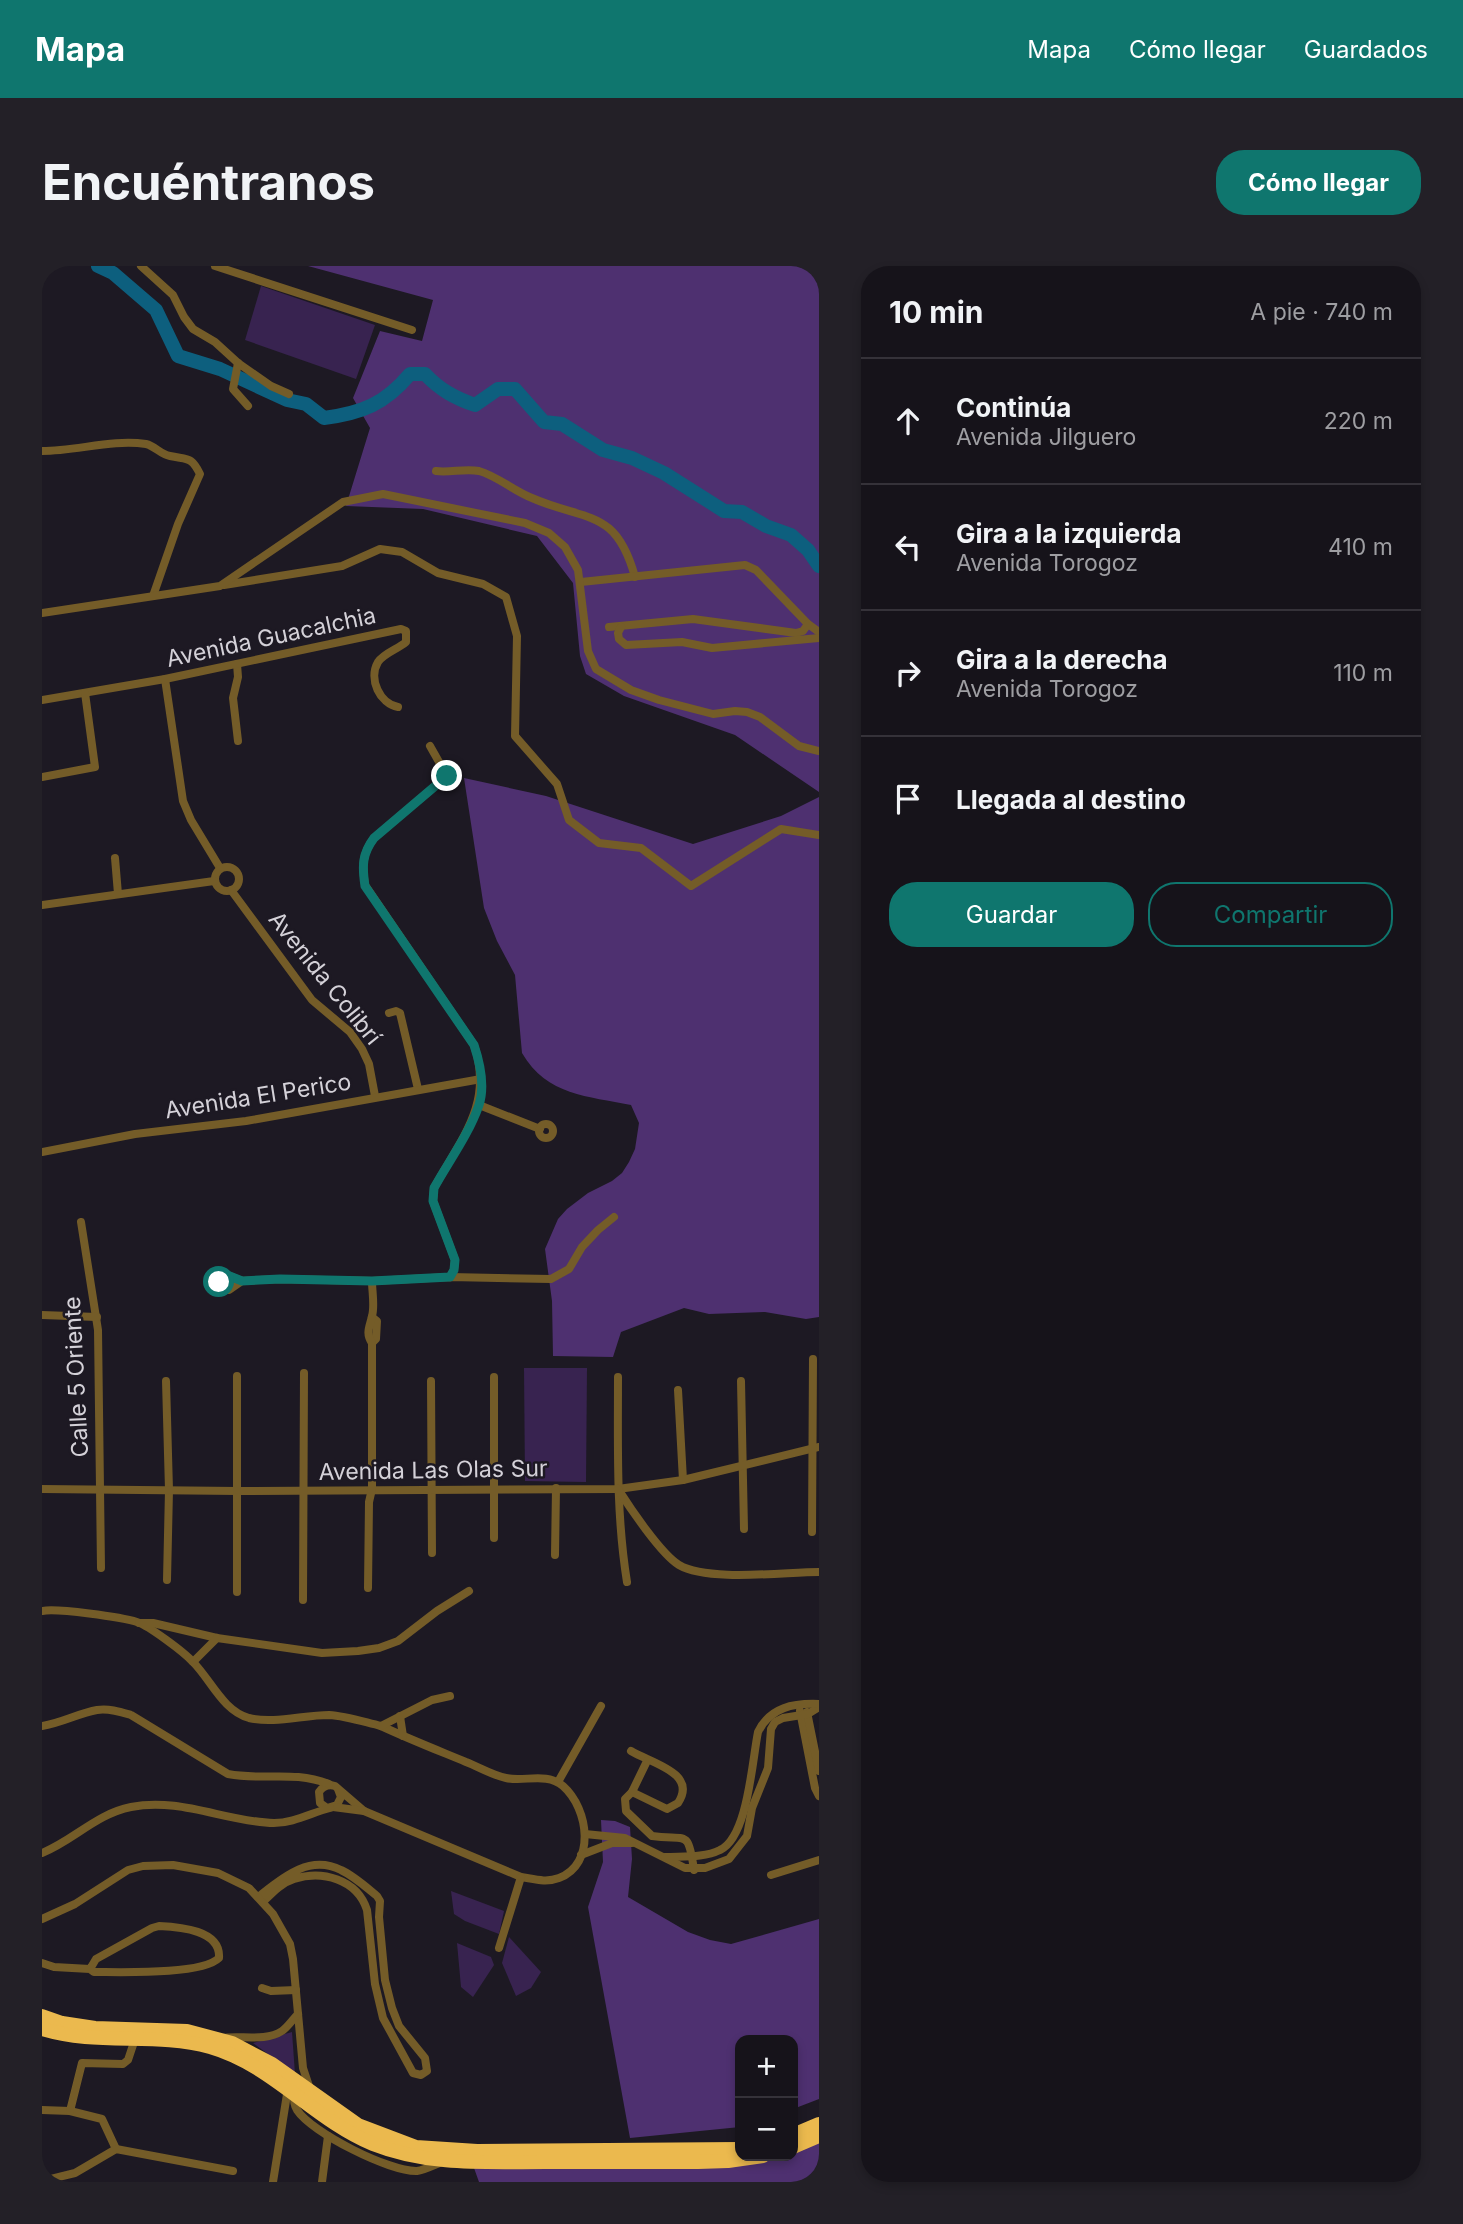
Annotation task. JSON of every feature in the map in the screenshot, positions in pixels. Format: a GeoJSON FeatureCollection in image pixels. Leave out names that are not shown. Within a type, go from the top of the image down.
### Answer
{"type":"FeatureCollection","features":[{"type":"Feature","properties":{"kind":"highway"},"geometry":{"type":"LineString","coordinates":[[42,2016],[62,2023],[95,2028],[187,2031],[232,2043],[258,2056],[358,2125],[416,2147],[477,2151],[735,2149]]}},
{"type":"Feature","properties":{"kind":"highway"},"geometry":{"type":"LineString","coordinates":[[42,2029],[83,2038],[181,2042],[207,2047],[250,2063],[291,2090],[330,2121],[370,2143],[406,2156],[445,2161],[717,2162],[735,2160]]}},
{"type":"Feature","properties":{"kind":"highway"},"geometry":{"type":"LineString","coordinates":[[798,2133],[819,2124]]}},
{"type":"Feature","properties":{"kind":"highway"},"geometry":{"type":"LineString","coordinates":[[798,2145],[819,2136]]}},
{"type":"Feature","properties":{"kind":"street"},"geometry":{"type":"LineString","coordinates":[[141,266],[173,295],[193,329],[215,342],[237,366],[289,394]]}},
{"type":"Feature","properties":{"kind":"street"},"geometry":{"type":"LineString","coordinates":[[215,266],[412,330]]}},
{"type":"Feature","properties":{"kind":"street"},"geometry":{"type":"LineString","coordinates":[[237,366],[233,389],[248,406]]}},
{"type":"Feature","properties":{"kind":"street"},"geometry":{"type":"LineString","coordinates":[[42,451],[76,450],[107,444],[144,444],[152,446],[160,453],[185,457],[194,463],[200,474],[198,483],[178,524],[153,596]]}},
{"type":"Feature","properties":{"kind":"street"},"geometry":{"type":"LineString","coordinates":[[436,471],[471,470],[484,473],[535,500],[606,525],[624,544],[635,577]]}},
{"type":"Feature","properties":{"kind":"street"},"geometry":{"type":"LineString","coordinates":[[220,586],[343,502],[383,495],[525,523],[549,533],[572,556],[581,582],[588,651],[596,669],[631,690],[659,700],[713,714],[747,712],[760,717],[799,746],[819,751]]}},
{"type":"Feature","properties":{"kind":"street"},"geometry":{"type":"LineString","coordinates":[[42,613],[342,566],[380,549],[402,552],[438,573],[483,584],[506,597],[517,636],[516,736],[557,784],[569,820],[599,843],[641,848],[691,886],[781,829],[819,835]]}},
{"type":"Feature","properties":{"kind":"street"},"geometry":{"type":"LineString","coordinates":[[581,582],[745,565],[756,570],[819,632]]}},
{"type":"Feature","properties":{"kind":"street"},"geometry":{"type":"LineString","coordinates":[[609,627],[693,619],[796,633],[803,631],[808,624]]}},
{"type":"Feature","properties":{"kind":"street"},"geometry":{"type":"LineString","coordinates":[[621,626],[619,639],[626,645],[682,642],[712,648],[819,638]]}},
{"type":"Feature","properties":{"kind":"street","name":"Avenida Guacalchia"},"geometry":{"type":"LineString","coordinates":[[42,700],[165,679],[401,629],[406,631],[406,642],[380,659],[375,672],[376,685],[384,700],[389,705],[398,707]]}},
{"type":"Feature","properties":{"kind":"street"},"geometry":{"type":"LineString","coordinates":[[237,664],[239,677],[233,698],[238,741]]}},
{"type":"Feature","properties":{"kind":"street"},"geometry":{"type":"LineString","coordinates":[[165,679],[183,801],[191,820],[220,868]]}},
{"type":"Feature","properties":{"kind":"street"},"geometry":{"type":"LineString","coordinates":[[42,777],[96,767],[85,693]]}},
{"type":"Feature","properties":{"kind":"street"},"geometry":{"type":"LineString","coordinates":[[430,746],[447,776],[374,838],[366,849],[362,864],[365,886],[474,1045],[479,1059],[479,1105],[434,1188],[433,1201],[455,1260],[450,1277]]}},
{"type":"Feature","properties":{"kind":"street"},"geometry":{"type":"LineString","coordinates":[[115,858],[118,894]]}},
{"type":"Feature","properties":{"kind":"street"},"geometry":{"type":"LineString","coordinates":[[228,866],[238,873],[238,885],[231,890],[221,890],[214,881],[220,868],[228,866]]}},
{"type":"Feature","properties":{"kind":"street"},"geometry":{"type":"LineString","coordinates":[[42,905],[214,881]]}},
{"type":"Feature","properties":{"kind":"street","name":"Avenida Colibrí"},"geometry":{"type":"LineString","coordinates":[[231,890],[312,1000],[350,1032],[369,1064],[375,1096]]}},
{"type":"Feature","properties":{"kind":"street"},"geometry":{"type":"LineString","coordinates":[[389,1013],[400,1013],[418,1089]]}},
{"type":"Feature","properties":{"kind":"street","name":"Avenida El Perico"},"geometry":{"type":"LineString","coordinates":[[42,1152],[135,1134],[246,1121],[481,1079]]}},
{"type":"Feature","properties":{"kind":"street"},"geometry":{"type":"LineString","coordinates":[[479,1105],[540,1129]]}},
{"type":"Feature","properties":{"kind":"street"},"geometry":{"type":"LineString","coordinates":[[242,1281],[372,1281],[450,1277],[551,1279],[569,1269],[582,1247],[614,1217]]}},
{"type":"Feature","properties":{"kind":"street","name":"Calle 5 Oriente"},"geometry":{"type":"LineString","coordinates":[[81,1222],[97,1317],[101,1569]]}},
{"type":"Feature","properties":{"kind":"street"},"geometry":{"type":"LineString","coordinates":[[368,1588],[369,1502],[372,1489],[372,1343],[376,1339],[377,1331],[376,1321],[372,1317],[372,1281]]}},
{"type":"Feature","properties":{"kind":"street"},"geometry":{"type":"LineString","coordinates":[[42,1315],[97,1317]]}},
{"type":"Feature","properties":{"kind":"street"},"geometry":{"type":"LineString","coordinates":[[812,1532],[816,1447],[813,1359]]}},
{"type":"Feature","properties":{"kind":"street"},"geometry":{"type":"LineString","coordinates":[[303,1600],[304,1373]]}},
{"type":"Feature","properties":{"kind":"street"},"geometry":{"type":"LineString","coordinates":[[237,1376],[237,1592]]}},
{"type":"Feature","properties":{"kind":"street"},"geometry":{"type":"LineString","coordinates":[[494,1377],[494,1538]]}},
{"type":"Feature","properties":{"kind":"street"},"geometry":{"type":"LineString","coordinates":[[618,1377],[618,1489],[621,1544],[627,1582]]}},
{"type":"Feature","properties":{"kind":"street"},"geometry":{"type":"LineString","coordinates":[[166,1381],[169,1490],[167,1580]]}},
{"type":"Feature","properties":{"kind":"street"},"geometry":{"type":"LineString","coordinates":[[430,1381],[432,1553]]}},
{"type":"Feature","properties":{"kind":"street"},"geometry":{"type":"LineString","coordinates":[[741,1381],[744,1529]]}},
{"type":"Feature","properties":{"kind":"street"},"geometry":{"type":"LineString","coordinates":[[678,1390],[683,1480]]}},
{"type":"Feature","properties":{"kind":"street","name":"Avenida Las Olas Sur"},"geometry":{"type":"LineString","coordinates":[[42,1489],[618,1489],[683,1480],[816,1447]]}},
{"type":"Feature","properties":{"kind":"street"},"geometry":{"type":"LineString","coordinates":[[555,1555],[556,1488]]}},
{"type":"Feature","properties":{"kind":"street"},"geometry":{"type":"LineString","coordinates":[[618,1489],[668,1556],[689,1570],[720,1574],[819,1572]]}},
{"type":"Feature","properties":{"kind":"street"},"geometry":{"type":"LineString","coordinates":[[42,1611],[50,1609],[153,1623],[217,1637],[322,1653],[379,1648],[398,1641],[437,1611],[470,1591]]}},
{"type":"Feature","properties":{"kind":"street"},"geometry":{"type":"LineString","coordinates":[[139,1623],[193,1662],[233,1711],[248,1718],[330,1715],[381,1726],[504,1777],[558,1782],[580,1811],[585,1834],[581,1855],[571,1871],[560,1878],[539,1881],[522,1877],[364,1811],[323,1806],[306,1778]]}},
{"type":"Feature","properties":{"kind":"street"},"geometry":{"type":"LineString","coordinates":[[193,1662],[217,1637]]}},
{"type":"Feature","properties":{"kind":"street"},"geometry":{"type":"LineString","coordinates":[[381,1726],[432,1700],[450,1696]]}},
{"type":"Feature","properties":{"kind":"street"},"geometry":{"type":"LineString","coordinates":[[665,1857],[715,1853],[724,1849],[732,1841],[742,1817],[758,1732],[763,1723],[779,1709],[802,1704],[819,1705]]}},
{"type":"Feature","properties":{"kind":"street"},"geometry":{"type":"LineString","coordinates":[[802,1704],[817,1774],[817,1790]]}},
{"type":"Feature","properties":{"kind":"street"},"geometry":{"type":"LineString","coordinates":[[585,1834],[625,1838],[694,1870],[729,1859],[747,1836],[752,1808],[768,1768],[771,1729],[775,1722],[804,1715],[819,1705]]}},
{"type":"Feature","properties":{"kind":"street"},"geometry":{"type":"LineString","coordinates":[[558,1782],[601,1706]]}},
{"type":"Feature","properties":{"kind":"street"},"geometry":{"type":"LineString","coordinates":[[42,1726],[56,1724],[98,1709],[115,1710],[131,1715],[228,1774],[243,1777],[292,1775],[306,1778],[335,1787],[364,1811]]}},
{"type":"Feature","properties":{"kind":"street"},"geometry":{"type":"LineString","coordinates":[[400,1716],[403,1736]]}},
{"type":"Feature","properties":{"kind":"street"},"geometry":{"type":"LineString","coordinates":[[631,1751],[675,1773],[680,1777],[684,1790],[678,1803],[667,1809],[632,1792]]}},
{"type":"Feature","properties":{"kind":"street"},"geometry":{"type":"LineString","coordinates":[[647,1761],[632,1792],[625,1799],[626,1811],[652,1836],[685,1838],[690,1844],[694,1870]]}},
{"type":"Feature","properties":{"kind":"street"},"geometry":{"type":"LineString","coordinates":[[307,1814],[321,1788],[335,1787]]}},
{"type":"Feature","properties":{"kind":"street"},"geometry":{"type":"LineString","coordinates":[[42,1853],[57,1847],[95,1820],[111,1812],[134,1806],[170,1805],[277,1823],[293,1821],[332,1807],[341,1797],[335,1787]]}},
{"type":"Feature","properties":{"kind":"street"},"geometry":{"type":"LineString","coordinates":[[581,1855],[612,1843],[632,1843]]}},
{"type":"Feature","properties":{"kind":"street"},"geometry":{"type":"LineString","coordinates":[[771,1875],[819,1860]]}},
{"type":"Feature","properties":{"kind":"street"},"geometry":{"type":"LineString","coordinates":[[42,1919],[75,1904],[128,1870],[143,1866],[173,1865],[218,1873],[249,1888],[273,1914],[290,1944],[303,2068],[312,2092]]}},
{"type":"Feature","properties":{"kind":"street"},"geometry":{"type":"LineString","coordinates":[[314,1866],[340,1869],[377,1896],[380,1901],[385,1980],[392,2008],[399,2026],[425,2058],[427,2071],[421,2074],[413,2073],[383,2018],[375,1984],[364,1899],[337,1878],[313,1875],[292,1879],[260,1899],[289,1873],[298,1868],[314,1866]]}},
{"type":"Feature","properties":{"kind":"street"},"geometry":{"type":"LineString","coordinates":[[499,1948],[522,1877]]}},
{"type":"Feature","properties":{"kind":"street"},"geometry":{"type":"LineString","coordinates":[[42,1963],[54,1967],[90,1969],[94,1972],[122,1972],[201,1967],[216,1962],[220,1954],[214,1941],[206,1934],[159,1926],[96,1959],[90,1969]]}},
{"type":"Feature","properties":{"kind":"street"},"geometry":{"type":"LineString","coordinates":[[261,1988],[271,1991],[296,1990]]}},
{"type":"Feature","properties":{"kind":"street"},"geometry":{"type":"LineString","coordinates":[[215,2039],[235,2035],[254,2038],[281,2032],[298,2014]]}},
{"type":"Feature","properties":{"kind":"street"},"geometry":{"type":"LineString","coordinates":[[70,2111],[82,2063],[123,2064],[128,2060],[135,2039]]}},
{"type":"Feature","properties":{"kind":"street"},"geometry":{"type":"LineString","coordinates":[[291,2090],[300,2115]]}},
{"type":"Feature","properties":{"kind":"street"},"geometry":{"type":"LineString","coordinates":[[273,2182],[283,2119],[291,2090]]}},
{"type":"Feature","properties":{"kind":"street"},"geometry":{"type":"LineString","coordinates":[[42,2110],[70,2111],[103,2119],[116,2148]]}},
{"type":"Feature","properties":{"kind":"street"},"geometry":{"type":"LineString","coordinates":[[283,2119],[291,2113],[300,2115],[328,2136],[361,2154],[410,2170],[418,2171],[445,2161]]}},
{"type":"Feature","properties":{"kind":"street"},"geometry":{"type":"LineString","coordinates":[[322,2182],[328,2136]]}},
{"type":"Feature","properties":{"kind":"street"},"geometry":{"type":"LineString","coordinates":[[42,2181],[75,2173],[116,2148],[233,2171]]}},
{"type":"Feature","properties":{"kind":"shaded area"},"geometry":{"type":"Polygon","coordinates":[[[308,266],[819,266],[819,792],[735,735],[624,696],[586,674],[580,656],[573,583],[537,536],[423,509],[346,506],[370,428],[353,398],[380,331],[422,341],[433,300],[308,266]]]}},
{"type":"Feature","properties":{"kind":"shaded area"},"geometry":{"type":"Polygon","coordinates":[[[261,286],[375,325],[356,379],[245,340],[261,286]]]}},
{"type":"Feature","properties":{"kind":"shaded area"},"geometry":{"type":"Polygon","coordinates":[[[464,778],[546,796],[693,844],[781,816],[819,797],[819,1317],[806,1319],[765,1312],[709,1314],[684,1308],[621,1332],[613,1357],[553,1356],[552,1301],[545,1249],[558,1219],[567,1209],[622,1173],[635,1149],[639,1123],[631,1105],[584,1096],[556,1086],[532,1067],[522,1053],[515,975],[484,908],[464,778]]]}},
{"type":"Feature","properties":{"kind":"shaded area"},"geometry":{"type":"Polygon","coordinates":[[[524,1368],[587,1368],[586,1482],[525,1481],[524,1368]]]}},
{"type":"Feature","properties":{"kind":"shaded area"},"geometry":{"type":"Polygon","coordinates":[[[601,1820],[615,1821],[630,1827],[632,1859],[628,1897],[688,1932],[710,1940],[731,1944],[819,1919],[819,2099],[798,2107],[798,2035],[735,2035],[735,2128],[630,2138],[588,1907],[603,1862],[601,1820]]]}},
{"type":"Feature","properties":{"kind":"shaded area"},"geometry":{"type":"Polygon","coordinates":[[[451,1891],[504,1911],[499,1934],[454,1914],[451,1891]]]}},
{"type":"Feature","properties":{"kind":"shaded area"},"geometry":{"type":"Polygon","coordinates":[[[509,1937],[541,1972],[531,1988],[516,1996],[502,1963],[509,1937]]]}},
{"type":"Feature","properties":{"kind":"shaded area"},"geometry":{"type":"Polygon","coordinates":[[[457,1943],[491,1957],[494,1965],[473,1997],[461,1987],[457,1943]]]}},
{"type":"Feature","properties":{"kind":"shaded area"},"geometry":{"type":"Polygon","coordinates":[[[292,2032],[295,2074],[253,2043],[292,2032]]]}},
{"type":"Feature","properties":{"kind":"shaded area"},"geometry":{"type":"Polygon","coordinates":[[[819,2130],[819,2182],[479,2182],[474,2168],[735,2156],[735,2161],[798,2161],[798,2138],[819,2130]]]}},
{"type":"Feature","properties":{"kind":"waterway"},"geometry":{"type":"LineString","coordinates":[[98,266],[113,273],[156,310],[178,356],[220,369],[287,400],[306,404],[324,418],[361,410],[382,400],[410,374],[425,374],[448,393],[475,405],[498,389],[515,389],[544,422],[562,424],[603,450],[632,458],[664,473],[724,511],[742,512],[766,526],[791,535],[808,550],[819,566]]}},
{"type":"Feature","properties":{"kind":"route"},"geometry":{"type":"LineString","coordinates":[[219,1282],[227,1275],[242,1281],[372,1281],[450,1277],[454,1270],[455,1260],[433,1201],[434,1188],[479,1105],[479,1059],[474,1045],[365,886],[362,864],[366,849],[374,838],[447,776]]}}]}
